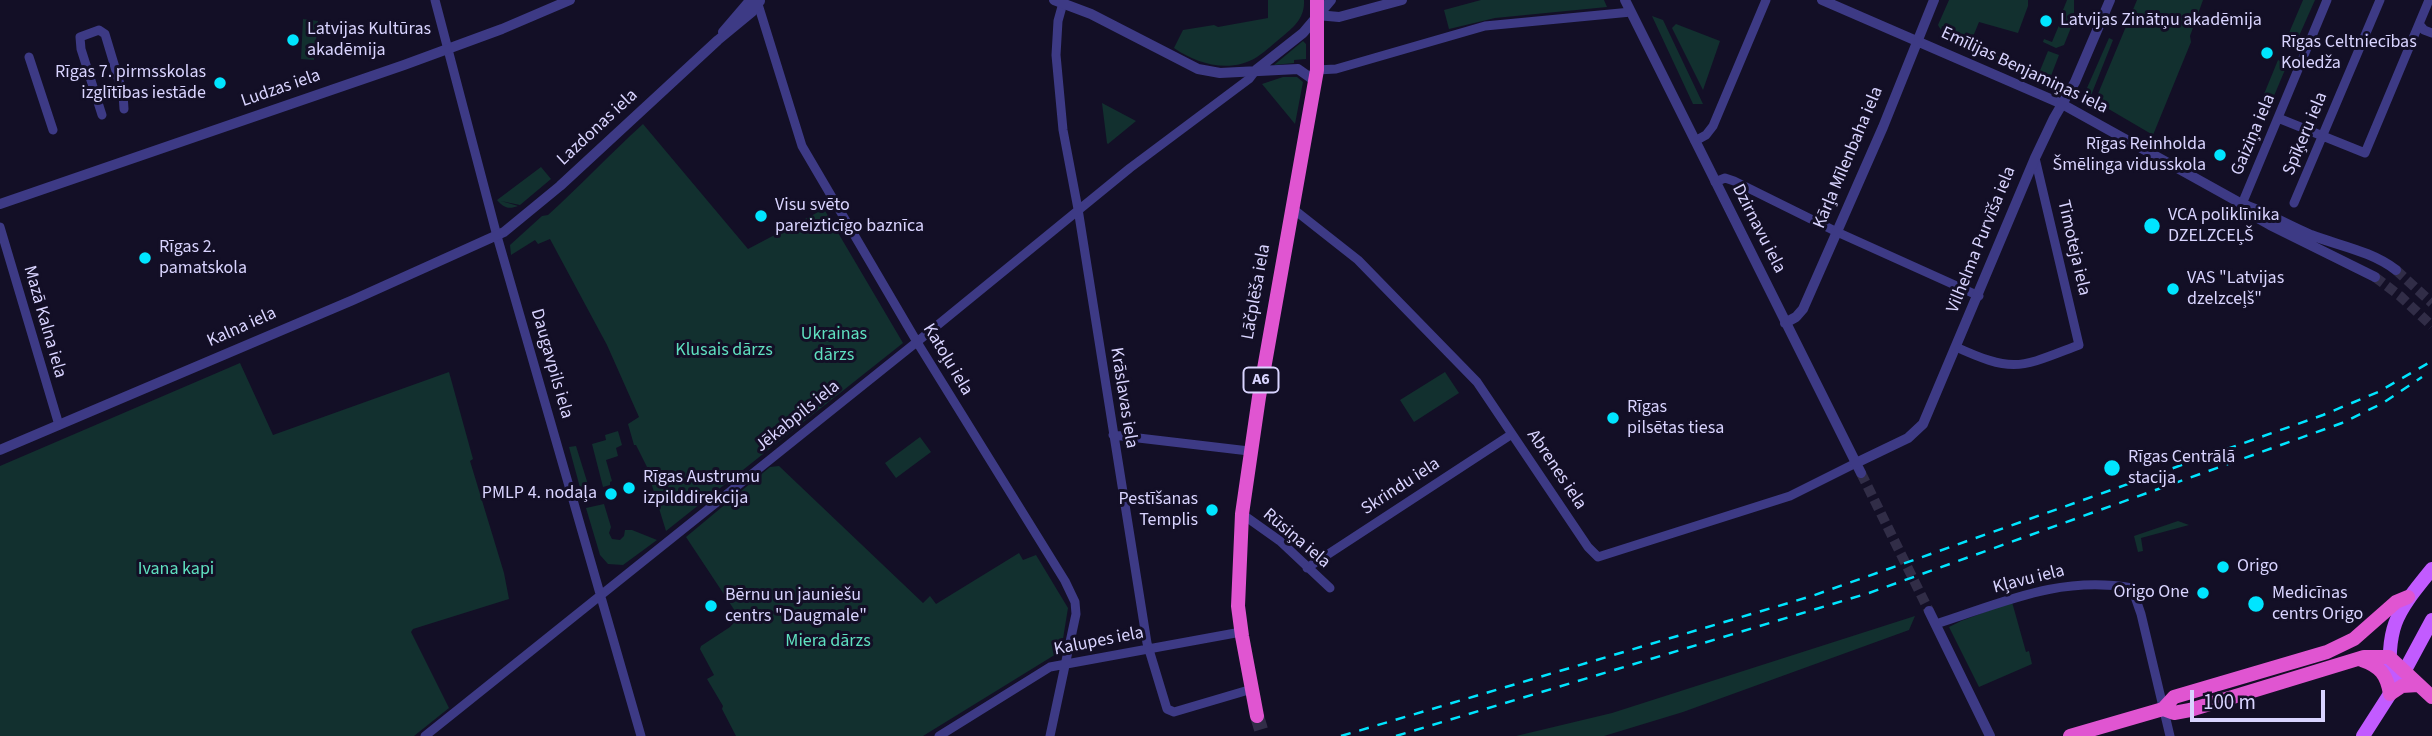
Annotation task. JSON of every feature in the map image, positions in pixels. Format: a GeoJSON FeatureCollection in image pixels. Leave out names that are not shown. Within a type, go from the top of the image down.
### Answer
{"type":"FeatureCollection","features":[{"type":"Feature","properties":{"kind":"highway","name":"Lāčplēša iela"},"geometry":{"type":"LineString","coordinates":[[1257,716],[1241,632],[1238,582],[1242,514],[1250,451],[1316,75],[1317,7]]}},
{"type":"Feature","properties":{"kind":"highway"},"geometry":{"type":"LineString","coordinates":[[2070,736],[2163,709],[2174,697],[2327,652],[2344,645],[2369,628],[2396,602],[2408,597]]}},
{"type":"Feature","properties":{"kind":"highway"},"geometry":{"type":"LineString","coordinates":[[2163,709],[2174,713],[2190,710],[2358,659],[2389,657],[2432,697]]}},
{"type":"Feature","properties":{"kind":"highway"},"geometry":{"type":"LineString","coordinates":[[2358,659],[2378,666],[2386,677],[2390,694],[2402,686],[2418,685]]}},
{"type":"Feature","properties":{"kind":"main road"},"geometry":{"type":"LineString","coordinates":[[2390,694],[2389,657],[2392,627],[2408,597],[2432,569]]}},
{"type":"Feature","properties":{"kind":"main road"},"geometry":{"type":"LineString","coordinates":[[2389,657],[2401,652],[2430,623]]}},
{"type":"Feature","properties":{"kind":"main road"},"geometry":{"type":"LineString","coordinates":[[2363,736],[2404,672],[2430,623]]}},
{"type":"Feature","properties":{"kind":"street","name":"Daugavpils iela"},"geometry":{"type":"LineString","coordinates":[[435,0],[497,236],[641,736]]}},
{"type":"Feature","properties":{"kind":"street","name":"Ludzas iela"},"geometry":{"type":"LineString","coordinates":[[0,204],[449,49],[570,0]]}},
{"type":"Feature","properties":{"kind":"street"},"geometry":{"type":"LineString","coordinates":[[1256,70],[1303,33],[1317,7],[1331,0]]}},
{"type":"Feature","properties":{"kind":"street"},"geometry":{"type":"LineString","coordinates":[[1317,7],[1339,17],[1402,0]]}},
{"type":"Feature","properties":{"kind":"street","name":"Dzirnavu iela"},"geometry":{"type":"LineString","coordinates":[[1625,0],[1858,468]]}},
{"type":"Feature","properties":{"kind":"street"},"geometry":{"type":"LineString","coordinates":[[1695,141],[1706,135],[1713,126],[1766,0]]}},
{"type":"Feature","properties":{"kind":"street","name":"Emīlijas Benjamiņas iela"},"geometry":{"type":"LineString","coordinates":[[1822,0],[2062,104],[2242,204],[2311,234],[2367,254],[2388,263],[2396,270]]}},
{"type":"Feature","properties":{"kind":"street","name":"Kārļa Mīlenbaha iela"},"geometry":{"type":"LineString","coordinates":[[1785,323],[1803,309],[1934,0]]}},
{"type":"Feature","properties":{"kind":"street","name":"Vilhelma Purvīša iela"},"geometry":{"type":"LineString","coordinates":[[1858,468],[1919,431],[1979,296],[2035,158],[2075,82],[2110,0]]}},
{"type":"Feature","properties":{"kind":"street","name":"Gaiziņa iela"},"geometry":{"type":"LineString","coordinates":[[2242,204],[2327,0]]}},
{"type":"Feature","properties":{"kind":"street","name":"Spīķeru iela"},"geometry":{"type":"LineString","coordinates":[[2294,202],[2380,0]]}},
{"type":"Feature","properties":{"kind":"street"},"geometry":{"type":"LineString","coordinates":[[2278,118],[2365,153],[2429,0]]}},
{"type":"Feature","properties":{"kind":"street","name":"Lazdonas iela"},"geometry":{"type":"LineString","coordinates":[[497,236],[560,186],[752,12],[759,1]]}},
{"type":"Feature","properties":{"kind":"street","name":"Katoļu iela"},"geometry":{"type":"LineString","coordinates":[[759,1],[803,146],[917,342],[1065,581],[1075,602],[1076,614],[1050,736]]}},
{"type":"Feature","properties":{"kind":"street"},"geometry":{"type":"LineString","coordinates":[[1058,1],[1091,14],[1189,66],[1220,73],[1298,69],[1316,75],[1485,26],[1631,12]]}},
{"type":"Feature","properties":{"kind":"street","name":"Krāslavas iela"},"geometry":{"type":"LineString","coordinates":[[1058,1],[1057,87],[1148,649],[1167,709],[1170,711],[1252,689]]}},
{"type":"Feature","properties":{"kind":"street"},"geometry":{"type":"LineString","coordinates":[[2419,24],[2432,33]]}},
{"type":"Feature","properties":{"kind":"street"},"geometry":{"type":"LineString","coordinates":[[102,115],[81,49],[80,37],[99,30],[105,34],[121,87],[124,109]]}},
{"type":"Feature","properties":{"kind":"street"},"geometry":{"type":"LineString","coordinates":[[29,57],[53,130]]}},
{"type":"Feature","properties":{"kind":"street","name":"Jēkabpils iela"},"geometry":{"type":"LineString","coordinates":[[425,736],[917,342],[1078,209],[1184,125],[1249,79],[1256,70]]}},
{"type":"Feature","properties":{"kind":"street","name":"Timoteja iela"},"geometry":{"type":"LineString","coordinates":[[1956,347],[1988,362],[2012,366],[2028,364],[2079,345],[2035,158]]}},
{"type":"Feature","properties":{"kind":"street"},"geometry":{"type":"LineString","coordinates":[[1715,182],[1725,178],[1734,181],[1837,232],[1979,296]]}},
{"type":"Feature","properties":{"kind":"street","name":"Emīlijas Benjamiņas iela"},"geometry":{"type":"LineString","coordinates":[[2242,204],[2254,216],[2279,230],[2375,277]]}},
{"type":"Feature","properties":{"kind":"street","name":"Abrenes iela"},"geometry":{"type":"LineString","coordinates":[[1292,208],[1358,260],[1477,382],[1588,547],[1598,557],[1771,503],[1858,468]]}},
{"type":"Feature","properties":{"kind":"street","name":"Mazā Kalna iela"},"geometry":{"type":"LineString","coordinates":[[0,227],[59,425]]}},
{"type":"Feature","properties":{"kind":"street","name":"Kalna iela"},"geometry":{"type":"LineString","coordinates":[[0,450],[497,236]]}},
{"type":"Feature","properties":{"kind":"street","name":"Skrindu iela"},"geometry":{"type":"LineString","coordinates":[[1307,568],[1512,433]]}},
{"type":"Feature","properties":{"kind":"street"},"geometry":{"type":"LineString","coordinates":[[1113,435],[1250,451]]}},
{"type":"Feature","properties":{"kind":"street","name":"Rūsiņa iela"},"geometry":{"type":"LineString","coordinates":[[1242,514],[1280,541],[1330,588]]}},
{"type":"Feature","properties":{"kind":"street","name":"Kļavu iela"},"geometry":{"type":"LineString","coordinates":[[1936,624],[2014,597],[2053,588],[2076,584],[2132,588],[2141,614],[2163,709]]}},
{"type":"Feature","properties":{"kind":"street"},"geometry":{"type":"LineString","coordinates":[[1929,611],[1990,736]]}},
{"type":"Feature","properties":{"kind":"street","name":"Kalupes iela"},"geometry":{"type":"LineString","coordinates":[[939,736],[1050,667],[1241,632]]}},
{"type":"Feature","properties":{"kind":"street"},"geometry":{"type":"LineString","coordinates":[[2163,709],[2170,736]]}},
{"type":"Feature","properties":{"kind":"green space"},"geometry":{"type":"Polygon","coordinates":[[[1268,0],[1304,0],[1304,6],[1295,25],[1257,57],[1236,65],[1214,65],[1193,59],[1174,48],[1183,30],[1268,18],[1268,0]]]}},
{"type":"Feature","properties":{"kind":"green space"},"geometry":{"type":"Polygon","coordinates":[[[1481,0],[1604,0],[1607,7],[1495,18],[1449,29],[1444,10],[1481,0]]]}},
{"type":"Feature","properties":{"kind":"green space"},"geometry":{"type":"Polygon","coordinates":[[[1949,0],[2028,0],[2018,33],[1979,22],[1970,44],[2003,58],[2003,61],[1949,38],[1946,28],[1942,26],[1941,30],[1938,25],[1949,0]]]}},
{"type":"Feature","properties":{"kind":"green space"},"geometry":{"type":"Polygon","coordinates":[[[2067,0],[2074,0],[2074,20],[2064,45],[2056,48],[2043,42],[2044,39],[2052,42],[2067,0]]]}},
{"type":"Feature","properties":{"kind":"green space"},"geometry":{"type":"Polygon","coordinates":[[[2137,0],[2203,0],[2190,36],[2191,42],[2153,135],[2095,101],[2137,0]]]}},
{"type":"Feature","properties":{"kind":"green space"},"geometry":{"type":"Polygon","coordinates":[[[2303,0],[2315,0],[2299,36],[2289,33],[2303,0]]]}},
{"type":"Feature","properties":{"kind":"green space"},"geometry":{"type":"Polygon","coordinates":[[[1652,16],[1663,20],[1703,104],[1693,104],[1652,16]]]}},
{"type":"Feature","properties":{"kind":"green space"},"geometry":{"type":"Polygon","coordinates":[[[303,19],[318,21],[314,60],[301,59],[303,19]]]}},
{"type":"Feature","properties":{"kind":"green space"},"geometry":{"type":"Polygon","coordinates":[[[1676,24],[1720,41],[1703,90],[1672,28],[1676,24]]]}},
{"type":"Feature","properties":{"kind":"green space"},"geometry":{"type":"Polygon","coordinates":[[[2109,38],[2113,40],[2090,98],[2087,97],[2087,88],[2109,38]]]}},
{"type":"Feature","properties":{"kind":"green space"},"geometry":{"type":"Polygon","coordinates":[[[1303,41],[1306,44],[1306,59],[1274,65],[1303,41]]]}},
{"type":"Feature","properties":{"kind":"green space"},"geometry":{"type":"Polygon","coordinates":[[[2048,51],[2059,55],[2049,81],[2013,65],[2014,62],[2039,73],[2048,51]]]}},
{"type":"Feature","properties":{"kind":"green space"},"geometry":{"type":"Polygon","coordinates":[[[2285,56],[2288,57],[2287,65],[2271,103],[2262,99],[2278,60],[2282,62],[2285,56]]]}},
{"type":"Feature","properties":{"kind":"green space"},"geometry":{"type":"Polygon","coordinates":[[[1283,77],[1297,77],[1303,82],[1295,124],[1262,84],[1283,77]]]}},
{"type":"Feature","properties":{"kind":"green space"},"geometry":{"type":"Polygon","coordinates":[[[1102,103],[1136,121],[1108,144],[1107,143],[1102,103]]]}},
{"type":"Feature","properties":{"kind":"green space","name":"Klusais dārzs"},"geometry":{"type":"Polygon","coordinates":[[[643,124],[748,249],[824,209],[903,343],[666,531],[650,479],[649,467],[634,445],[628,424],[639,417],[607,345],[550,239],[538,244],[535,240],[511,255],[510,245],[542,216],[548,215],[643,124]]]}},
{"type":"Feature","properties":{"kind":"green space"},"geometry":{"type":"Polygon","coordinates":[[[590,132],[594,139],[571,160],[564,151],[590,132]]]}},
{"type":"Feature","properties":{"kind":"green space"},"geometry":{"type":"Polygon","coordinates":[[[541,167],[551,179],[520,205],[501,201],[518,206],[509,208],[497,200],[541,167]]]}},
{"type":"Feature","properties":{"kind":"green space","name":"Ivana kapi"},"geometry":{"type":"Polygon","coordinates":[[[240,363],[273,435],[449,372],[473,459],[470,461],[504,573],[509,599],[413,629],[411,632],[449,708],[414,736],[0,736],[0,466],[240,363]]]}},
{"type":"Feature","properties":{"kind":"green space"},"geometry":{"type":"Polygon","coordinates":[[[1445,372],[1459,393],[1414,422],[1400,400],[1445,372]]]}},
{"type":"Feature","properties":{"kind":"green space"},"geometry":{"type":"Polygon","coordinates":[[[618,431],[622,445],[616,448],[618,456],[606,460],[612,481],[610,485],[603,487],[592,444],[606,440],[605,435],[618,431]]]}},
{"type":"Feature","properties":{"kind":"green space"},"geometry":{"type":"Polygon","coordinates":[[[920,437],[931,452],[896,478],[885,463],[920,437]]]}},
{"type":"Feature","properties":{"kind":"green space"},"geometry":{"type":"Polygon","coordinates":[[[576,446],[590,491],[582,495],[569,447],[576,446]]]}},
{"type":"Feature","properties":{"kind":"green space","name":"Miera dārzs"},"geometry":{"type":"Polygon","coordinates":[[[779,466],[923,603],[930,596],[936,604],[1019,553],[1023,560],[1036,555],[1068,608],[1061,651],[923,736],[736,736],[707,679],[714,675],[700,649],[739,617],[686,537],[770,467],[779,466]]]}},
{"type":"Feature","properties":{"kind":"green space"},"geometry":{"type":"Polygon","coordinates":[[[604,504],[612,539],[620,540],[625,530],[632,530],[657,540],[623,565],[608,564],[600,555],[586,508],[604,504]]]}},
{"type":"Feature","properties":{"kind":"green space"},"geometry":{"type":"Polygon","coordinates":[[[2178,521],[2189,525],[2141,538],[2143,551],[2138,552],[2134,536],[2178,521]]]}},
{"type":"Feature","properties":{"kind":"green space"},"geometry":{"type":"Polygon","coordinates":[[[2012,602],[2032,664],[1979,687],[1949,627],[2012,602]]]}},
{"type":"Feature","properties":{"kind":"green space"},"geometry":{"type":"Polygon","coordinates":[[[1915,616],[1909,630],[1683,712],[1604,736],[1516,736],[1612,713],[1915,616]]]}},
{"type":"Feature","properties":{"kind":"tunnel"},"geometry":{"type":"LineString","coordinates":[[2396,270],[2432,303]]}},
{"type":"Feature","properties":{"kind":"tunnel"},"geometry":{"type":"LineString","coordinates":[[2375,277],[2432,326]]}},
{"type":"Feature","properties":{"kind":"tunnel"},"geometry":{"type":"LineString","coordinates":[[1861,473],[1929,611]]}},
{"type":"Feature","properties":{"kind":"tunnel"},"geometry":{"type":"LineString","coordinates":[[1257,716],[1263,736]]}},
{"type":"Feature","properties":{"kind":"railway"},"geometry":{"type":"LineString","coordinates":[[1341,736],[1812,596],[2323,415],[2378,392],[2432,361]]}},
{"type":"Feature","properties":{"kind":"railway"},"geometry":{"type":"LineString","coordinates":[[1396,736],[1869,593],[2342,423],[2383,403],[2422,377]]}},
{"type":"Feature","properties":{"kind":"place","name":"Latvijas Zinātņu akadēmija"},"geometry":{"type":"Point","coordinates":[2046,21]}},
{"type":"Feature","properties":{"kind":"place","name":"Latvijas Kultūras akadēmija"},"geometry":{"type":"Point","coordinates":[293,40]}},
{"type":"Feature","properties":{"kind":"place","name":"Rīgas Celtniecības Koledža"},"geometry":{"type":"Point","coordinates":[2267,53]}},
{"type":"Feature","properties":{"kind":"place","name":"Rīgas 7. pirmsskolas izglītības iestāde"},"geometry":{"type":"Point","coordinates":[220,83]}},
{"type":"Feature","properties":{"kind":"place","name":"Rīgas Reinholda Šmēlinga vidusskola"},"geometry":{"type":"Point","coordinates":[2220,155]}},
{"type":"Feature","properties":{"kind":"place","name":"Visu svēto pareizticīgo baznīca"},"geometry":{"type":"Point","coordinates":[761,216]}},
{"type":"Feature","properties":{"kind":"place","name":"VCA poliklīnika DZELZCEĻŠ"},"geometry":{"type":"Point","coordinates":[2152,226]}},
{"type":"Feature","properties":{"kind":"place","name":"Rīgas 2. pamatskola"},"geometry":{"type":"Point","coordinates":[145,258]}},
{"type":"Feature","properties":{"kind":"place","name":"VAS \"Latvijas dzelzceļš\""},"geometry":{"type":"Point","coordinates":[2173,289]}},
{"type":"Feature","properties":{"kind":"place","name":"Rīgas pilsētas tiesa"},"geometry":{"type":"Point","coordinates":[1613,418]}},
{"type":"Feature","properties":{"kind":"place","name":"Rīgas Centrālā stacija"},"geometry":{"type":"Point","coordinates":[2112,468]}},
{"type":"Feature","properties":{"kind":"place","name":"Rīgas Austrumu izpilddirekcija"},"geometry":{"type":"Point","coordinates":[629,488]}},
{"type":"Feature","properties":{"kind":"place","name":"PMLP 4. nodaļa"},"geometry":{"type":"Point","coordinates":[611,494]}},
{"type":"Feature","properties":{"kind":"place","name":"Pestīšanas Templis"},"geometry":{"type":"Point","coordinates":[1212,510]}},
{"type":"Feature","properties":{"kind":"place","name":"Origo"},"geometry":{"type":"Point","coordinates":[2223,567]}},
{"type":"Feature","properties":{"kind":"place","name":"Origo One"},"geometry":{"type":"Point","coordinates":[2203,593]}},
{"type":"Feature","properties":{"kind":"place","name":"Medicīnas centrs Origo"},"geometry":{"type":"Point","coordinates":[2256,604]}},
{"type":"Feature","properties":{"kind":"place","name":"Bērnu un jauniešu centrs \"Daugmale\""},"geometry":{"type":"Point","coordinates":[711,606]}},
{"type":"Feature","properties":{"kind":"park label","name":"Ukrainas dārzs"},"geometry":{"type":"Point","coordinates":[834,345]}}]}
